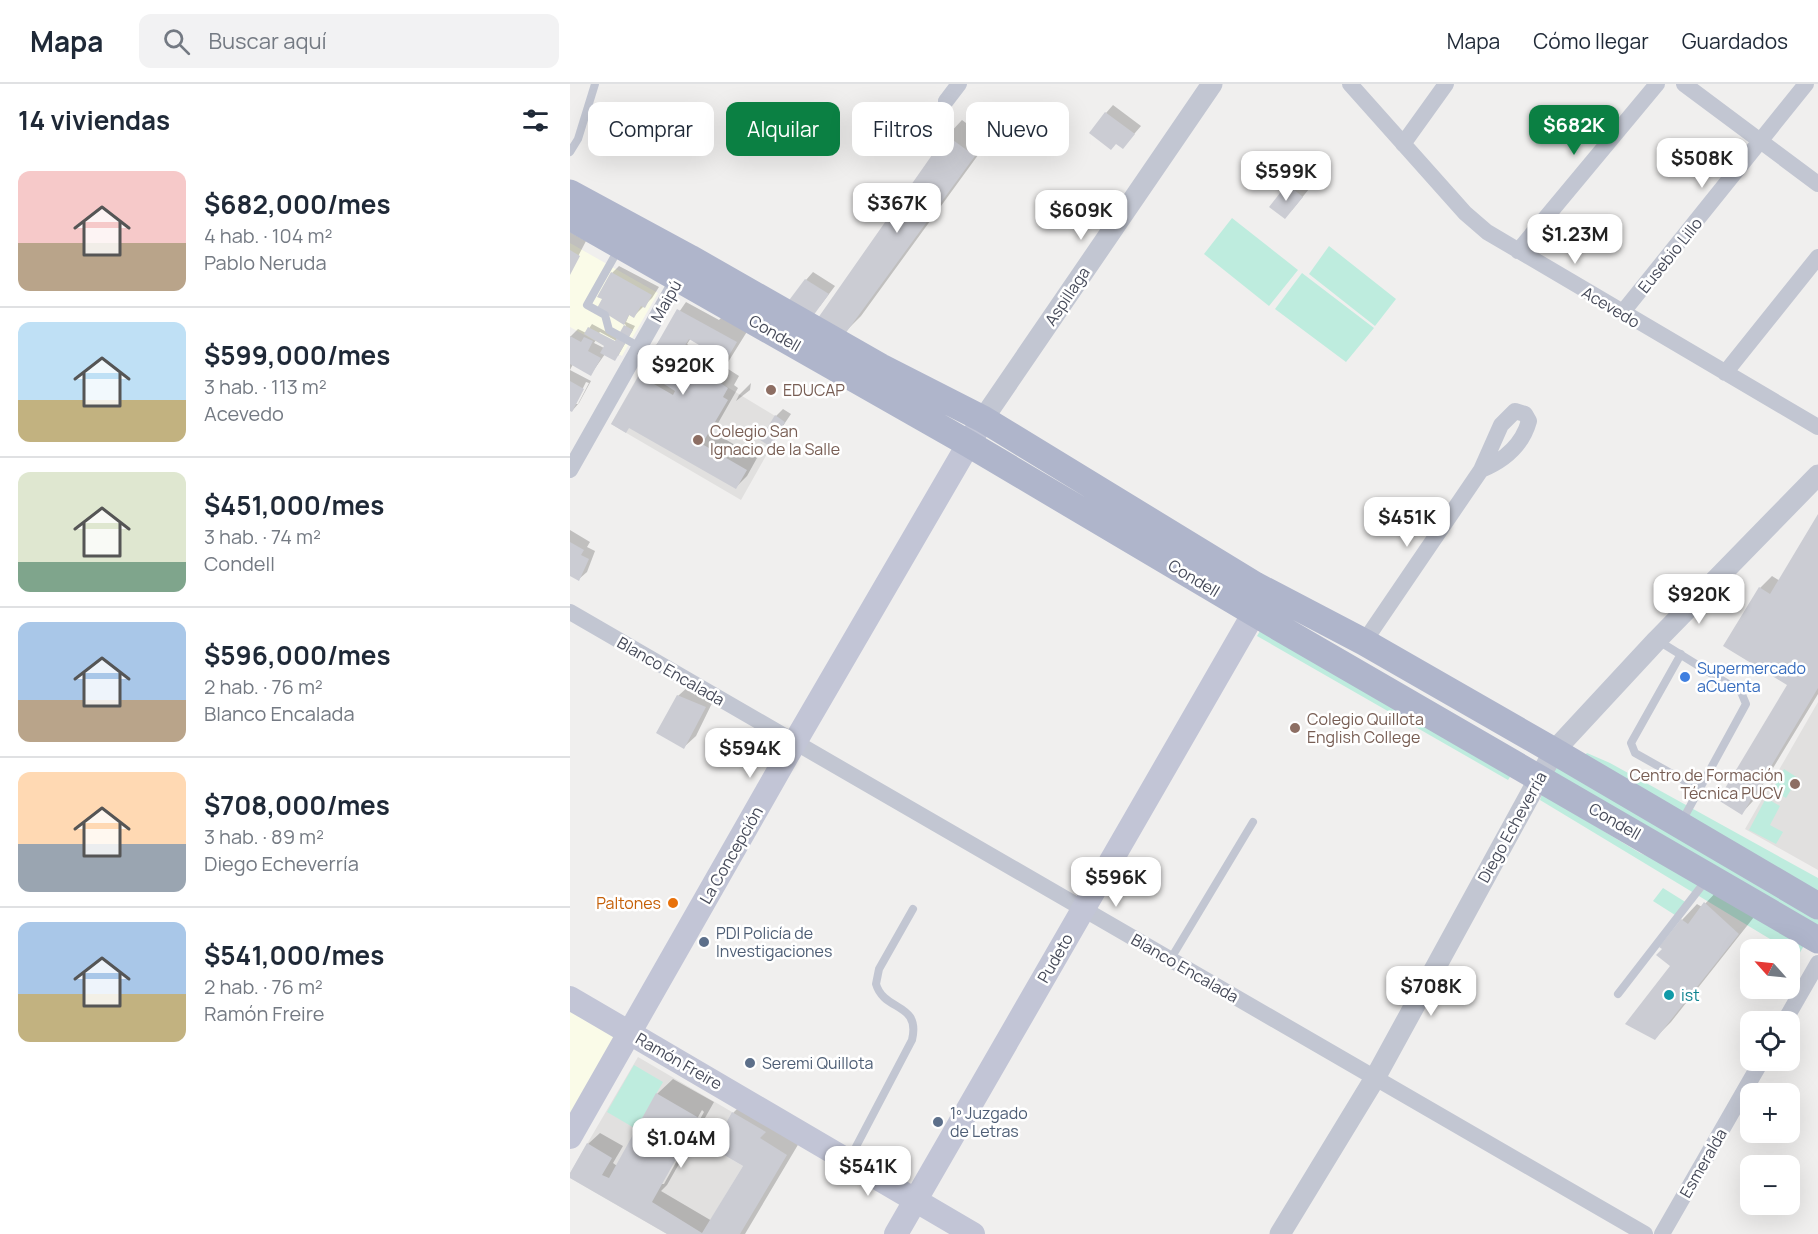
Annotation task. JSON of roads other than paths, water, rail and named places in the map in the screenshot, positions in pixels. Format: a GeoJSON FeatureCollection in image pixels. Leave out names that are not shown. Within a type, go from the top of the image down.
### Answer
{"type":"FeatureCollection","features":[{"type":"Feature","properties":{"kind":"main road","name":"Condell"},"geometry":{"type":"LineString","coordinates":[[570,194],[684,268],[969,444],[1254,613],[1818,940]]}},
{"type":"Feature","properties":{"kind":"main road","name":"Condell"},"geometry":{"type":"LineString","coordinates":[[570,216],[621,244],[684,268],[983,419],[1255,585],[1364,642],[1681,824],[1818,906]]}},
{"type":"Feature","properties":{"kind":"main road","name":"La Concepción"},"geometry":{"type":"LineString","coordinates":[[570,1137],[795,742],[983,419]]}},
{"type":"Feature","properties":{"kind":"main road","name":"Pudeto"},"geometry":{"type":"LineString","coordinates":[[896,1234],[1254,613],[1255,585]]}},
{"type":"Feature","properties":{"kind":"main road","name":"Ramón Freire"},"geometry":{"type":"LineString","coordinates":[[570,998],[973,1234]]}},
{"type":"Feature","properties":{"kind":"street"},"geometry":{"type":"LineString","coordinates":[[946,101],[959,84]]}},
{"type":"Feature","properties":{"kind":"street","name":"Aspillaga"},"geometry":{"type":"LineString","coordinates":[[983,419],[1212,84]]}},
{"type":"Feature","properties":{"kind":"street","name":"Acevedo"},"geometry":{"type":"LineString","coordinates":[[1350,84],[1465,213],[1487,232],[1818,427]]}},
{"type":"Feature","properties":{"kind":"street"},"geometry":{"type":"LineString","coordinates":[[1402,144],[1446,84]]}},
{"type":"Feature","properties":{"kind":"street"},"geometry":{"type":"LineString","coordinates":[[1518,251],[1657,84]]}},
{"type":"Feature","properties":{"kind":"street"},"geometry":{"type":"LineString","coordinates":[[1684,84],[1818,184]]}},
{"type":"Feature","properties":{"kind":"street","name":"Eusebio Lillo"},"geometry":{"type":"LineString","coordinates":[[1622,313],[1761,143],[1806,84]]}},
{"type":"Feature","properties":{"kind":"street"},"geometry":{"type":"LineString","coordinates":[[1725,374],[1818,257]]}},
{"type":"Feature","properties":{"kind":"street","name":"Maipú"},"geometry":{"type":"LineString","coordinates":[[570,470],[684,268]]}},
{"type":"Feature","properties":{"kind":"street"},"geometry":{"type":"LineString","coordinates":[[1364,642],[1481,470]]}},
{"type":"Feature","properties":{"kind":"street","name":"Diego Echeverría"},"geometry":{"type":"LineString","coordinates":[[1281,1234],[1375,1078],[1554,751],[1657,640],[1818,475]]}},
{"type":"Feature","properties":{"kind":"street","name":"Blanco Encalada"},"geometry":{"type":"LineString","coordinates":[[570,612],[1645,1234]]}},
{"type":"Feature","properties":{"kind":"street"},"geometry":{"type":"LineString","coordinates":[[1790,1011],[1818,963]]}},
{"type":"Feature","properties":{"kind":"street","name":"Esmeralda"},"geometry":{"type":"LineString","coordinates":[[1662,1234],[1756,1071]]}},
{"type":"Feature","properties":{"kind":"lane"},"geometry":{"type":"LineString","coordinates":[[570,152],[578,139],[595,84]]}},
{"type":"Feature","properties":{"kind":"lane"},"geometry":{"type":"LineString","coordinates":[[621,244],[587,305],[605,315],[609,330],[640,347]]}},
{"type":"Feature","properties":{"kind":"lane"},"geometry":{"type":"LineString","coordinates":[[1657,640],[1741,692],[1746,704],[1681,824]]}},
{"type":"Feature","properties":{"kind":"lane"},"geometry":{"type":"LineString","coordinates":[[1681,654],[1631,743],[1635,753],[1699,789]]}},
{"type":"Feature","properties":{"kind":"lane"},"geometry":{"type":"LineString","coordinates":[[1170,960],[1253,822]]}},
{"type":"Feature","properties":{"kind":"lane"},"geometry":{"type":"LineString","coordinates":[[1618,994],[1709,876]]}},
{"type":"Feature","properties":{"kind":"lane"},"geometry":{"type":"LineString","coordinates":[[849,1161],[912,1040],[915,1025],[911,1016],[881,994],[876,984],[879,969],[913,909]]}},
{"type":"Feature","properties":{"kind":"place","name":"EDUCAP"},"geometry":{"type":"Point","coordinates":[771,390]}},
{"type":"Feature","properties":{"kind":"place","name":"Colegio San Ignacio de la Salle"},"geometry":{"type":"Point","coordinates":[698,440]}},
{"type":"Feature","properties":{"kind":"place","name":"Supermercado aCuenta"},"geometry":{"type":"Point","coordinates":[1685,677]}},
{"type":"Feature","properties":{"kind":"place","name":"Colegio Quillota English College"},"geometry":{"type":"Point","coordinates":[1295,728]}},
{"type":"Feature","properties":{"kind":"place","name":"Centro de Formación Técnica PUCV"},"geometry":{"type":"Point","coordinates":[1795,784]}},
{"type":"Feature","properties":{"kind":"place","name":"Paltones"},"geometry":{"type":"Point","coordinates":[673,903]}},
{"type":"Feature","properties":{"kind":"place","name":"PDI Policía de Investigaciones"},"geometry":{"type":"Point","coordinates":[704,942]}},
{"type":"Feature","properties":{"kind":"place","name":"ist"},"geometry":{"type":"Point","coordinates":[1669,995]}},
{"type":"Feature","properties":{"kind":"place","name":"Seremi Quillota"},"geometry":{"type":"Point","coordinates":[750,1063]}},
{"type":"Feature","properties":{"kind":"place","name":"1º Juzgado de Letras"},"geometry":{"type":"Point","coordinates":[938,1122]}}]}
